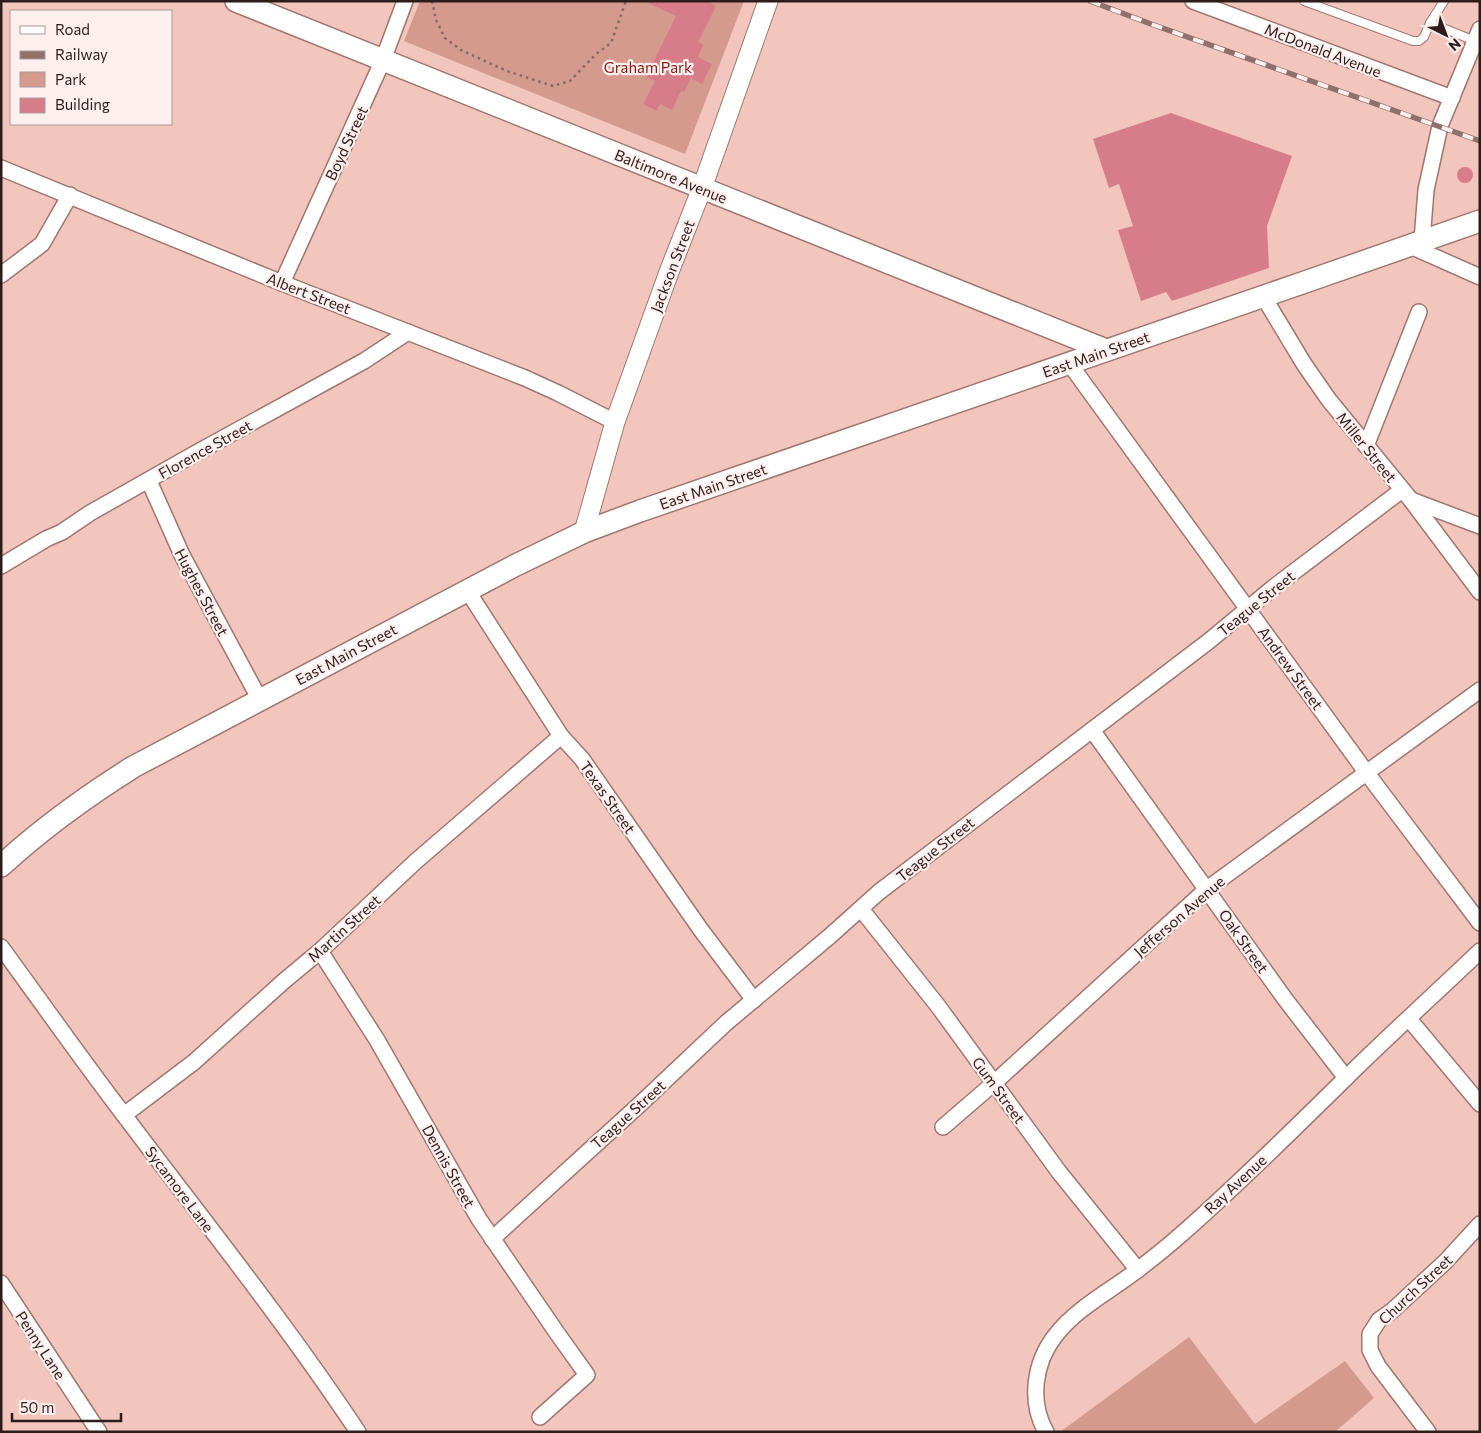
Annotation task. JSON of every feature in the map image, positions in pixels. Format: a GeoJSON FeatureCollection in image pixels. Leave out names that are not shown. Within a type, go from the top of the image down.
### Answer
{"type":"FeatureCollection","features":[{"type":"Feature","properties":{"kind":"main road","name":"Baltimore Avenue"},"geometry":{"type":"LineString","coordinates":[[236,1],[1106,350]]}},
{"type":"Feature","properties":{"kind":"main road","name":"East Main Street"},"geometry":{"type":"LineString","coordinates":[[1,866],[34,838],[103,786],[133,768],[467,590],[584,532],[1480,221]]}},
{"type":"Feature","properties":{"kind":"street","name":"Boyd Street"},"geometry":{"type":"LineString","coordinates":[[282,283],[383,60],[405,1]]}},
{"type":"Feature","properties":{"kind":"street","name":"Jackson Street"},"geometry":{"type":"LineString","coordinates":[[584,532],[615,422],[669,272],[702,188],[768,1]]}},
{"type":"Feature","properties":{"kind":"street","name":"McDonald Avenue"},"geometry":{"type":"LineString","coordinates":[[1193,1],[1452,98]]}},
{"type":"Feature","properties":{"kind":"street"},"geometry":{"type":"LineString","coordinates":[[1477,41],[1440,126],[1415,243],[1480,277]]}},
{"type":"Feature","properties":{"kind":"street","name":"Albert Street"},"geometry":{"type":"LineString","coordinates":[[1,168],[282,283],[533,382],[615,422]]}},
{"type":"Feature","properties":{"kind":"street"},"geometry":{"type":"LineString","coordinates":[[1,275],[42,244],[70,195]]}},
{"type":"Feature","properties":{"kind":"street","name":"Miller Street"},"geometry":{"type":"LineString","coordinates":[[1264,296],[1304,364],[1480,592]]}},
{"type":"Feature","properties":{"kind":"street"},"geometry":{"type":"LineString","coordinates":[[1366,446],[1419,312]]}},
{"type":"Feature","properties":{"kind":"street","name":"Florence Street"},"geometry":{"type":"LineString","coordinates":[[1,566],[46,539],[62,532],[90,513],[364,361],[408,332]]}},
{"type":"Feature","properties":{"kind":"street","name":"Andrew Street"},"geometry":{"type":"LineString","coordinates":[[1069,363],[1366,772],[1480,923]]}},
{"type":"Feature","properties":{"kind":"street","name":"Hughes Street"},"geometry":{"type":"LineString","coordinates":[[149,481],[182,555],[260,700]]}},
{"type":"Feature","properties":{"kind":"street"},"geometry":{"type":"LineString","coordinates":[[1406,495],[1480,526]]}},
{"type":"Feature","properties":{"kind":"street","name":"Teague Street"},"geometry":{"type":"LineString","coordinates":[[492,1239],[726,1023],[887,886],[1209,641],[1248,608],[1406,495]]}},
{"type":"Feature","properties":{"kind":"street","name":"Texas Street"},"geometry":{"type":"LineString","coordinates":[[467,590],[560,736],[582,759],[700,930],[754,1000]]}},
{"type":"Feature","properties":{"kind":"street","name":"Jefferson Avenue"},"geometry":{"type":"LineString","coordinates":[[943,1127],[1207,889],[1480,690]]}},
{"type":"Feature","properties":{"kind":"street","name":"Oak Street"},"geometry":{"type":"LineString","coordinates":[[1092,730],[1285,998],[1346,1078]]}},
{"type":"Feature","properties":{"kind":"street","name":"Martin Street"},"geometry":{"type":"LineString","coordinates":[[124,1115],[194,1062],[320,951],[414,862],[560,736]]}},
{"type":"Feature","properties":{"kind":"street","name":"Gum Street"},"geometry":{"type":"LineString","coordinates":[[861,909],[938,1006],[1059,1172],[1138,1270]]}},
{"type":"Feature","properties":{"kind":"street","name":"Sycamore Lane"},"geometry":{"type":"LineString","coordinates":[[1,947],[124,1115],[245,1274],[358,1432]]}},
{"type":"Feature","properties":{"kind":"street","name":"Dennis Street"},"geometry":{"type":"LineString","coordinates":[[320,951],[377,1040],[492,1239],[587,1375],[540,1418]]}},
{"type":"Feature","properties":{"kind":"street","name":"Ray Avenue"},"geometry":{"type":"LineString","coordinates":[[1046,1432],[1040,1421],[1035,1386],[1038,1368],[1054,1337],[1079,1311],[1138,1270],[1184,1232],[1310,1115],[1346,1078],[1480,951]]}},
{"type":"Feature","properties":{"kind":"street"},"geometry":{"type":"LineString","coordinates":[[1408,1019],[1480,1104]]}},
{"type":"Feature","properties":{"kind":"street","name":"Church Street"},"geometry":{"type":"LineString","coordinates":[[1428,1432],[1378,1366],[1370,1350],[1370,1334],[1379,1320],[1393,1310],[1444,1262],[1480,1224]]}},
{"type":"Feature","properties":{"kind":"street","name":"Penny Lane"},"geometry":{"type":"LineString","coordinates":[[1,1284],[99,1432]]}},
{"type":"Feature","properties":{"kind":"lane"},"geometry":{"type":"LineString","coordinates":[[1304,1],[1327,5],[1413,41],[1419,41],[1424,37],[1430,23],[1444,1]]}},
{"type":"Feature","properties":{"kind":"lane"},"geometry":{"type":"LineString","coordinates":[[1430,23],[1477,41]]}},
{"type":"Feature","properties":{"kind":"path"},"geometry":{"type":"LineString","coordinates":[[432,1],[436,20],[445,38],[460,50],[507,71],[553,86],[570,81],[596,54],[611,43],[626,1]]}},
{"type":"Feature","properties":{"kind":"green space","name":"Graham Park"},"geometry":{"type":"Polygon","coordinates":[[[420,1],[744,1],[685,154],[404,41],[420,1]]]}},
{"type":"Feature","properties":{"kind":"green space"},"geometry":{"type":"Polygon","coordinates":[[[1189,1337],[1255,1424],[1345,1361],[1374,1398],[1335,1432],[1060,1432],[1189,1337]]]}},
{"type":"Feature","properties":{"kind":"building"},"geometry":{"type":"Polygon","coordinates":[[[644,1],[706,1],[716,6],[698,42],[703,45],[698,57],[712,64],[702,84],[691,78],[684,92],[681,91],[672,110],[660,104],[657,111],[643,104],[655,81],[646,77],[676,16],[644,1]]]}},
{"type":"Feature","properties":{"kind":"building"},"geometry":{"type":"Polygon","coordinates":[[[1171,113],[1292,156],[1267,226],[1269,268],[1172,301],[1166,292],[1141,301],[1118,230],[1133,226],[1119,184],[1109,188],[1093,139],[1171,113]]]}},
{"type":"Feature","properties":{"kind":"building"},"geometry":{"type":"Polygon","coordinates":[[[1462,167],[1468,167],[1473,172],[1471,181],[1462,183],[1457,178],[1457,172],[1462,167]]]}},
{"type":"Feature","properties":{"kind":"railway"},"geometry":{"type":"LineString","coordinates":[[1090,1],[1480,141]]}}]}
